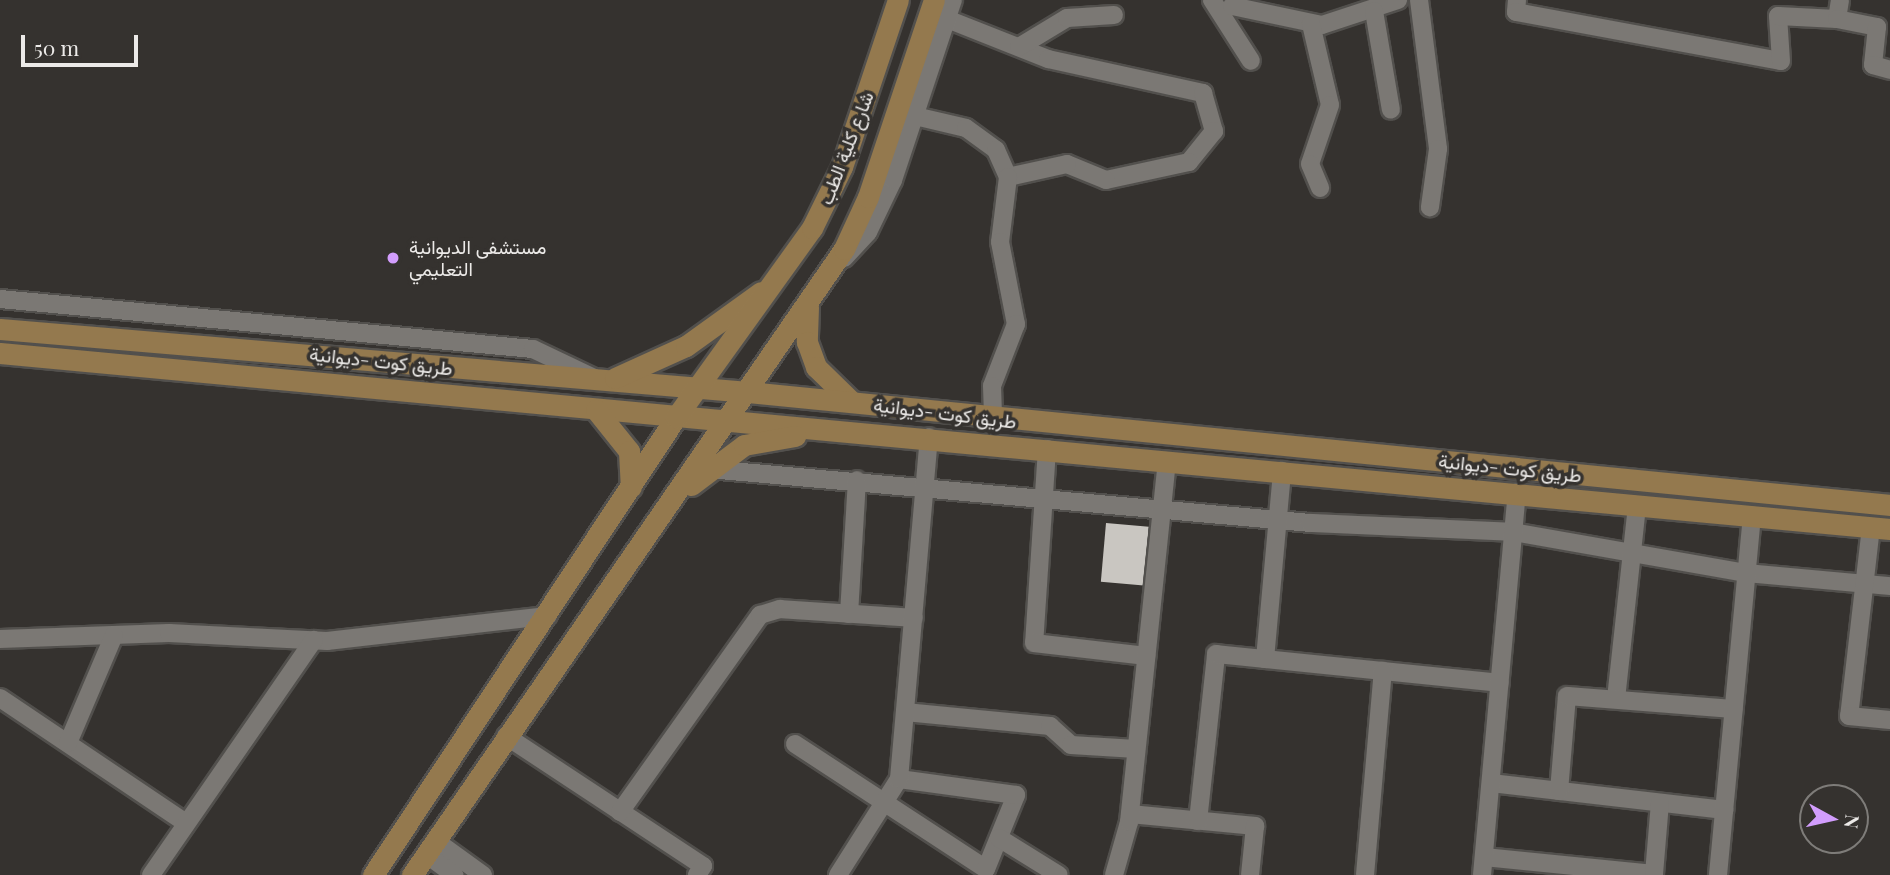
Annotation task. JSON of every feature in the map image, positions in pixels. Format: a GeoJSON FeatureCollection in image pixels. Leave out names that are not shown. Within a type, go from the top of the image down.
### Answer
{"type":"FeatureCollection","features":[{"type":"Feature","properties":{"kind":"main road","name":"شارع كلية الطب"},"geometry":{"type":"LineString","coordinates":[[373,875],[548,616],[677,417],[780,279],[842,167],[898,0]]}},
{"type":"Feature","properties":{"kind":"main road","name":"شارع كلية الطب"},"geometry":{"type":"LineString","coordinates":[[659,514],[827,276],[868,197],[934,0]]}},
{"type":"Feature","properties":{"kind":"main road"},"geometry":{"type":"LineString","coordinates":[[604,380],[686,346],[780,279]]}},
{"type":"Feature","properties":{"kind":"main road"},"geometry":{"type":"LineString","coordinates":[[809,303],[807,342],[816,367],[853,402]]}},
{"type":"Feature","properties":{"kind":"main road","name":"طريق كوت -ديوانية"},"geometry":{"type":"LineString","coordinates":[[0,329],[748,391],[993,419],[1890,505]]}},
{"type":"Feature","properties":{"kind":"main road","name":"طريق كوت -ديوانية"},"geometry":{"type":"LineString","coordinates":[[0,353],[596,410],[929,437],[1881,528]]}},
{"type":"Feature","properties":{"kind":"main road"},"geometry":{"type":"LineString","coordinates":[[596,410],[621,435],[631,486]]}},
{"type":"Feature","properties":{"kind":"main road"},"geometry":{"type":"LineString","coordinates":[[412,875],[659,514],[709,468],[744,445],[825,428]]}},
{"type":"Feature","properties":{"kind":"main road"},"geometry":{"type":"LineString","coordinates":[[460,746],[486,764]]}},
{"type":"Feature","properties":{"kind":"street"},"geometry":{"type":"LineString","coordinates":[[827,276],[868,232],[915,116],[953,0]]}},
{"type":"Feature","properties":{"kind":"street"},"geometry":{"type":"LineString","coordinates":[[1212,0],[1231,10],[1311,24],[1374,11],[1398,0]]}},
{"type":"Feature","properties":{"kind":"street"},"geometry":{"type":"LineString","coordinates":[[1419,0],[1438,149],[1430,207]]}},
{"type":"Feature","properties":{"kind":"street"},"geometry":{"type":"LineString","coordinates":[[1517,0],[1516,12],[1781,61],[1777,16],[1837,19],[1877,27],[1873,65],[1890,69]]}},
{"type":"Feature","properties":{"kind":"street"},"geometry":{"type":"LineString","coordinates":[[1837,19],[1840,0]]}},
{"type":"Feature","properties":{"kind":"street"},"geometry":{"type":"LineString","coordinates":[[1231,10],[1251,61]]}},
{"type":"Feature","properties":{"kind":"street"},"geometry":{"type":"LineString","coordinates":[[1374,11],[1391,110]]}},
{"type":"Feature","properties":{"kind":"street"},"geometry":{"type":"LineString","coordinates":[[1019,47],[1067,18],[1114,15]]}},
{"type":"Feature","properties":{"kind":"street"},"geometry":{"type":"LineString","coordinates":[[947,19],[1019,47],[1203,93],[1214,131],[1189,162],[1106,180],[1067,164],[1008,177]]}},
{"type":"Feature","properties":{"kind":"street"},"geometry":{"type":"LineString","coordinates":[[1311,24],[1330,105],[1310,164],[1320,188]]}},
{"type":"Feature","properties":{"kind":"street"},"geometry":{"type":"LineString","coordinates":[[915,116],[966,128],[996,150],[1008,177],[1000,242],[1016,324],[992,386],[993,419]]}},
{"type":"Feature","properties":{"kind":"street"},"geometry":{"type":"LineString","coordinates":[[0,299],[533,349],[604,380]]}},
{"type":"Feature","properties":{"kind":"street"},"geometry":{"type":"LineString","coordinates":[[838,875],[899,779],[929,437]]}},
{"type":"Feature","properties":{"kind":"street"},"geometry":{"type":"LineString","coordinates":[[1047,449],[1034,643],[1146,656]]}},
{"type":"Feature","properties":{"kind":"street"},"geometry":{"type":"LineString","coordinates":[[1114,875],[1130,814],[1167,461]]}},
{"type":"Feature","properties":{"kind":"street"},"geometry":{"type":"LineString","coordinates":[[709,468],[1278,520],[1513,532],[1746,573],[1890,586]]}},
{"type":"Feature","properties":{"kind":"street"},"geometry":{"type":"LineString","coordinates":[[1265,659],[1282,471]]}},
{"type":"Feature","properties":{"kind":"street"},"geometry":{"type":"LineString","coordinates":[[849,614],[857,480]]}},
{"type":"Feature","properties":{"kind":"street"},"geometry":{"type":"LineString","coordinates":[[1517,493],[1483,866],[1654,874],[1660,803]]}},
{"type":"Feature","properties":{"kind":"street"},"geometry":{"type":"LineString","coordinates":[[1616,699],[1637,506]]}},
{"type":"Feature","properties":{"kind":"street"},"geometry":{"type":"LineString","coordinates":[[1720,875],[1752,516]]}},
{"type":"Feature","properties":{"kind":"street"},"geometry":{"type":"LineString","coordinates":[[1881,528],[1866,585],[1849,716],[1890,720]]}},
{"type":"Feature","properties":{"kind":"street"},"geometry":{"type":"LineString","coordinates":[[621,812],[760,615],[780,608],[914,618]]}},
{"type":"Feature","properties":{"kind":"street"},"geometry":{"type":"LineString","coordinates":[[0,639],[114,635],[314,640],[548,616]]}},
{"type":"Feature","properties":{"kind":"street"},"geometry":{"type":"LineString","coordinates":[[68,743],[114,635]]}},
{"type":"Feature","properties":{"kind":"street"},"geometry":{"type":"LineString","coordinates":[[151,875],[314,640]]}},
{"type":"Feature","properties":{"kind":"street"},"geometry":{"type":"LineString","coordinates":[[1198,821],[1216,654],[1500,683]]}},
{"type":"Feature","properties":{"kind":"street"},"geometry":{"type":"LineString","coordinates":[[1364,875],[1383,671]]}},
{"type":"Feature","properties":{"kind":"street"},"geometry":{"type":"LineString","coordinates":[[1559,791],[1567,696],[1733,709]]}},
{"type":"Feature","properties":{"kind":"street"},"geometry":{"type":"LineString","coordinates":[[0,698],[186,823]]}},
{"type":"Feature","properties":{"kind":"street"},"geometry":{"type":"LineString","coordinates":[[905,712],[1050,726],[1071,745],[1136,749]]}},
{"type":"Feature","properties":{"kind":"street"},"geometry":{"type":"LineString","coordinates":[[506,736],[703,866],[697,875]]}},
{"type":"Feature","properties":{"kind":"street"},"geometry":{"type":"LineString","coordinates":[[795,744],[986,869],[1016,795],[899,779]]}},
{"type":"Feature","properties":{"kind":"street"},"geometry":{"type":"LineString","coordinates":[[1491,783],[1724,810]]}},
{"type":"Feature","properties":{"kind":"street"},"geometry":{"type":"LineString","coordinates":[[1130,814],[1255,826],[1250,875]]}},
{"type":"Feature","properties":{"kind":"street"},"geometry":{"type":"LineString","coordinates":[[999,838],[1059,875]]}},
{"type":"Feature","properties":{"kind":"street"},"geometry":{"type":"LineString","coordinates":[[431,848],[454,875]]}},
{"type":"Feature","properties":{"kind":"street"},"geometry":{"type":"LineString","coordinates":[[431,848],[483,875]]}},
{"type":"Feature","properties":{"kind":"building"},"geometry":{"type":"Polygon","coordinates":[[[1106,523],[1149,527],[1144,586],[1101,582],[1106,523]]]}},
{"type":"Feature","properties":{"kind":"place","name":"مستشفى الديوانية التعليمي"},"geometry":{"type":"Point","coordinates":[393,258]}}]}
